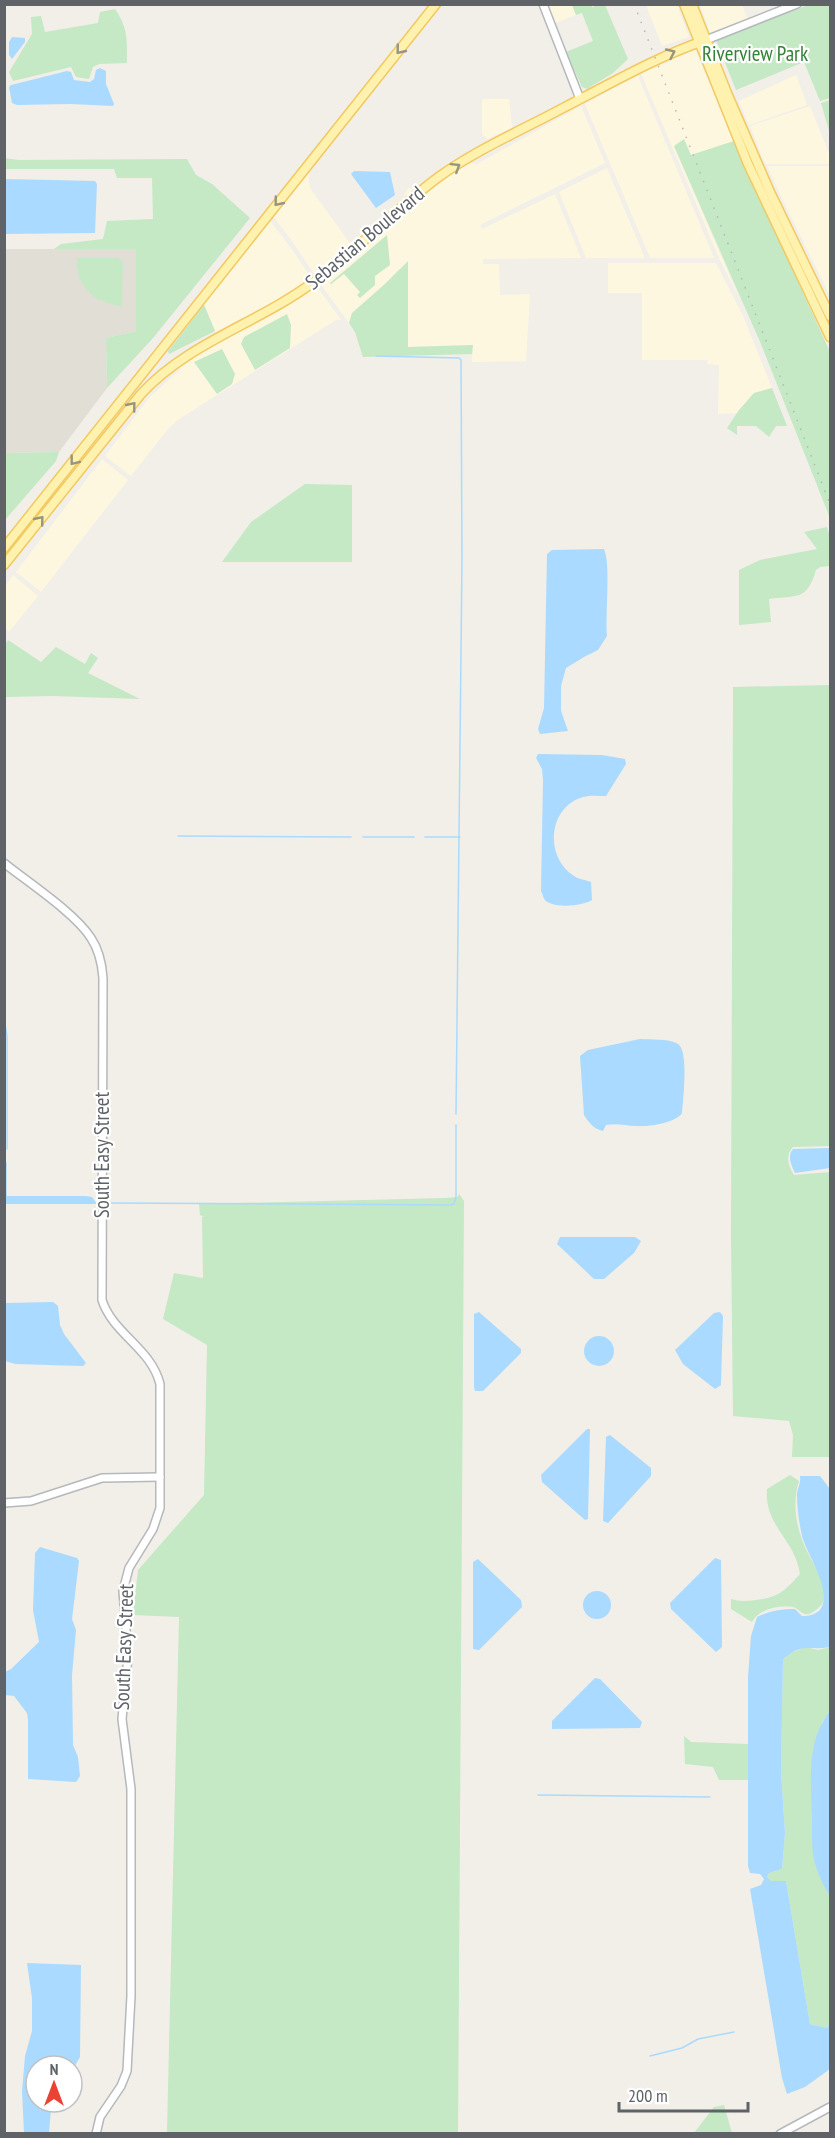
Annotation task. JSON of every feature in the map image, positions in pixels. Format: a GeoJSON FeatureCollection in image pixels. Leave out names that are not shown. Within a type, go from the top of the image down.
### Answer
{"type":"FeatureCollection","features":[{"type":"Feature","properties":{"kind":"main road"},"geometry":{"type":"LineString","coordinates":[[4,548],[436,4]]}},
{"type":"Feature","properties":{"kind":"main road"},"geometry":{"type":"LineString","coordinates":[[684,4],[830,315]]}},
{"type":"Feature","properties":{"kind":"main road"},"geometry":{"type":"LineString","coordinates":[[692,4],[702,41],[740,145],[831,337]]}},
{"type":"Feature","properties":{"kind":"main road","name":"Sebastian Boulevard"},"geometry":{"type":"LineString","coordinates":[[4,565],[141,394],[167,369],[191,352],[275,308],[316,281],[441,175],[580,99],[677,50],[702,41]]}},
{"type":"Feature","properties":{"kind":"main road"},"geometry":{"type":"LineString","coordinates":[[740,145],[753,152]]}},
{"type":"Feature","properties":{"kind":"main road"},"geometry":{"type":"LineString","coordinates":[[748,164],[759,167]]}},
{"type":"Feature","properties":{"kind":"main road"},"geometry":{"type":"LineString","coordinates":[[784,240],[791,247],[821,309],[830,315]]}},
{"type":"Feature","properties":{"kind":"street"},"geometry":{"type":"LineString","coordinates":[[543,4],[580,99]]}},
{"type":"Feature","properties":{"kind":"street","name":"Sebastian Boulevard"},"geometry":{"type":"LineString","coordinates":[[702,41],[797,4]]}},
{"type":"Feature","properties":{"kind":"street","name":"South Easy Street"},"geometry":{"type":"LineString","coordinates":[[4,863],[77,921],[92,939],[102,964],[102,1300],[105,1312],[145,1355],[158,1375],[160,1384],[160,1508],[157,1520],[129,1568],[123,1591],[128,1657],[122,1719],[131,1789],[130,2027],[127,2071],[121,2086],[100,2117],[96,2133]]}},
{"type":"Feature","properties":{"kind":"street"},"geometry":{"type":"LineString","coordinates":[[4,1503],[32,1501],[102,1478],[160,1477]]}},
{"type":"Feature","properties":{"kind":"street"},"geometry":{"type":"LineString","coordinates":[[780,2133],[831,2107]]}},
{"type":"Feature","properties":{"kind":"shaded area"},"geometry":{"type":"Polygon","coordinates":[[[547,5],[572,5],[576,15],[555,23],[547,5]]]}},
{"type":"Feature","properties":{"kind":"shaded area"},"geometry":{"type":"Polygon","coordinates":[[[646,5],[677,5],[689,37],[662,46],[646,5]]]}},
{"type":"Feature","properties":{"kind":"shaded area"},"geometry":{"type":"Polygon","coordinates":[[[700,5],[742,5],[749,21],[711,35],[700,5]]]}},
{"type":"Feature","properties":{"kind":"shaded area"},"geometry":{"type":"Polygon","coordinates":[[[694,47],[734,141],[691,155],[674,147],[741,302],[719,258],[640,71],[694,47]]]}},
{"type":"Feature","properties":{"kind":"shaded area"},"geometry":{"type":"Polygon","coordinates":[[[636,73],[714,258],[650,258],[585,104],[635,76],[636,73]]]}},
{"type":"Feature","properties":{"kind":"shaded area"},"geometry":{"type":"Polygon","coordinates":[[[796,75],[807,105],[749,125],[739,101],[796,75]]]}},
{"type":"Feature","properties":{"kind":"shaded area"},"geometry":{"type":"Polygon","coordinates":[[[482,99],[509,99],[512,128],[487,139],[482,134],[482,99]]]}},
{"type":"Feature","properties":{"kind":"shaded area"},"geometry":{"type":"Polygon","coordinates":[[[581,106],[605,163],[480,225],[482,229],[555,194],[581,258],[483,259],[483,264],[499,264],[500,295],[530,294],[526,361],[472,362],[473,345],[408,347],[399,269],[352,313],[349,323],[319,282],[426,190],[467,163],[477,164],[581,106]]]}},
{"type":"Feature","properties":{"kind":"shaded area"},"geometry":{"type":"Polygon","coordinates":[[[810,106],[830,156],[830,164],[765,164],[750,126],[810,106]]]}},
{"type":"Feature","properties":{"kind":"shaded area"},"geometry":{"type":"Polygon","coordinates":[[[767,166],[830,166],[830,296],[780,194],[767,166]]]}},
{"type":"Feature","properties":{"kind":"shaded area"},"geometry":{"type":"Polygon","coordinates":[[[607,168],[645,258],[586,258],[559,192],[607,168]]]}},
{"type":"Feature","properties":{"kind":"shaded area"},"geometry":{"type":"Polygon","coordinates":[[[308,172],[310,188],[350,243],[403,198],[408,188],[419,189],[316,277],[273,216],[308,172]]]}},
{"type":"Feature","properties":{"kind":"shaded area"},"geometry":{"type":"Polygon","coordinates":[[[267,222],[271,222],[293,251],[309,275],[309,279],[307,283],[217,336],[203,301],[267,222]]]}},
{"type":"Feature","properties":{"kind":"shaded area"},"geometry":{"type":"Polygon","coordinates":[[[4,249],[137,249],[136,331],[106,338],[107,388],[59,452],[5,453],[4,249]]]}},
{"type":"Feature","properties":{"kind":"shaded area"},"geometry":{"type":"Polygon","coordinates":[[[608,263],[716,263],[743,316],[772,388],[754,393],[737,413],[718,414],[719,365],[707,364],[708,360],[642,360],[642,293],[608,293],[608,263]]]}},
{"type":"Feature","properties":{"kind":"shaded area"},"geometry":{"type":"Polygon","coordinates":[[[315,284],[341,320],[336,320],[179,419],[168,429],[131,476],[105,456],[149,398],[181,369],[176,365],[315,284]]]}},
{"type":"Feature","properties":{"kind":"shaded area"},"geometry":{"type":"Polygon","coordinates":[[[102,459],[128,480],[41,592],[16,572],[102,459]]]}},
{"type":"Feature","properties":{"kind":"shaded area"},"geometry":{"type":"Polygon","coordinates":[[[13,575],[38,596],[9,632],[5,628],[4,587],[13,575]]]}},
{"type":"Feature","properties":{"kind":"green space"},"geometry":{"type":"Polygon","coordinates":[[[572,5],[591,5],[593,8],[595,5],[605,5],[628,59],[613,73],[587,89],[582,87],[566,52],[593,41],[582,13],[576,15],[572,5]]]}},
{"type":"Feature","properties":{"kind":"green space","name":"Riverview Park"},"geometry":{"type":"Polygon","coordinates":[[[808,5],[830,5],[830,98],[820,101],[804,62],[736,90],[716,40],[808,5]]]}},
{"type":"Feature","properties":{"kind":"green space"},"geometry":{"type":"Polygon","coordinates":[[[115,9],[126,34],[127,63],[99,64],[93,67],[89,79],[76,77],[71,67],[13,81],[9,72],[32,34],[31,17],[41,16],[45,32],[98,23],[100,12],[115,9]]]}},
{"type":"Feature","properties":{"kind":"green space"},"geometry":{"type":"Polygon","coordinates":[[[830,100],[830,134],[821,103],[830,100]]]}},
{"type":"Feature","properties":{"kind":"green space"},"geometry":{"type":"Polygon","coordinates":[[[684,139],[691,155],[734,141],[830,352],[830,518],[761,344],[674,146],[684,139]]]}},
{"type":"Feature","properties":{"kind":"green space"},"geometry":{"type":"Polygon","coordinates":[[[4,158],[19,160],[187,159],[196,175],[212,184],[250,218],[153,338],[107,388],[106,338],[136,331],[136,249],[54,249],[61,244],[103,239],[107,221],[153,219],[152,178],[117,178],[114,169],[5,169],[4,158]]]}},
{"type":"Feature","properties":{"kind":"green space"},"geometry":{"type":"Polygon","coordinates":[[[387,235],[390,265],[375,276],[375,285],[360,298],[357,295],[360,292],[344,274],[330,283],[387,235]]]}},
{"type":"Feature","properties":{"kind":"green space"},"geometry":{"type":"Polygon","coordinates":[[[77,258],[118,258],[123,262],[122,306],[103,301],[89,292],[79,277],[77,258]]]}},
{"type":"Feature","properties":{"kind":"green space"},"geometry":{"type":"Polygon","coordinates":[[[408,261],[408,347],[473,345],[472,354],[363,357],[355,332],[349,323],[352,313],[408,261]]]}},
{"type":"Feature","properties":{"kind":"green space"},"geometry":{"type":"Polygon","coordinates":[[[204,305],[215,331],[169,354],[168,351],[204,305]]]}},
{"type":"Feature","properties":{"kind":"green space"},"geometry":{"type":"Polygon","coordinates":[[[287,314],[291,325],[290,348],[255,370],[241,344],[244,337],[287,314]]]}},
{"type":"Feature","properties":{"kind":"green space"},"geometry":{"type":"Polygon","coordinates":[[[222,349],[235,374],[232,384],[217,394],[194,362],[222,349]]]}},
{"type":"Feature","properties":{"kind":"green space"},"geometry":{"type":"Polygon","coordinates":[[[772,388],[787,426],[776,426],[769,437],[756,426],[737,426],[737,435],[727,428],[754,393],[772,388]]]}},
{"type":"Feature","properties":{"kind":"green space"},"geometry":{"type":"Polygon","coordinates":[[[59,452],[56,461],[5,520],[5,453],[59,452]]]}},
{"type":"Feature","properties":{"kind":"green space"},"geometry":{"type":"Polygon","coordinates":[[[305,484],[352,485],[352,562],[222,562],[251,522],[305,484]]]}},
{"type":"Feature","properties":{"kind":"green space"},"geometry":{"type":"Polygon","coordinates":[[[827,527],[830,537],[830,566],[816,570],[809,587],[800,595],[769,599],[771,622],[739,625],[739,570],[760,560],[817,549],[804,532],[827,527]]]}},
{"type":"Feature","properties":{"kind":"green space"},"geometry":{"type":"Polygon","coordinates":[[[8,640],[41,662],[56,647],[85,664],[91,653],[98,658],[88,673],[140,699],[5,697],[5,645],[8,640]]]}},
{"type":"Feature","properties":{"kind":"green space"},"geometry":{"type":"Polygon","coordinates":[[[830,685],[830,1146],[793,1147],[788,1157],[794,1175],[830,1172],[830,1457],[792,1457],[793,1435],[789,1421],[733,1416],[731,1236],[733,687],[830,685]]]}},
{"type":"Feature","properties":{"kind":"green space"},"geometry":{"type":"Polygon","coordinates":[[[459,1194],[464,1201],[458,2133],[167,2133],[179,1617],[133,1615],[138,1570],[204,1495],[207,1345],[163,1319],[174,1273],[203,1278],[202,1217],[204,1217],[200,1215],[199,1204],[445,1198],[458,1197],[459,1194]]]}},
{"type":"Feature","properties":{"kind":"green space"},"geometry":{"type":"Polygon","coordinates":[[[790,1475],[799,1481],[796,1510],[799,1529],[805,1548],[823,1584],[824,1598],[822,1604],[810,1614],[793,1607],[775,1607],[759,1614],[752,1622],[731,1609],[731,1599],[741,1601],[774,1596],[800,1574],[792,1551],[775,1523],[767,1502],[767,1489],[790,1475]]]}},
{"type":"Feature","properties":{"kind":"green space"},"geometry":{"type":"Polygon","coordinates":[[[806,1647],[818,1650],[830,1647],[830,1711],[822,1722],[812,1813],[816,1867],[830,1896],[830,2024],[827,2028],[810,2024],[786,1881],[771,1881],[767,1877],[769,1873],[782,1869],[785,1833],[781,1771],[783,1660],[790,1653],[806,1647]]]}},
{"type":"Feature","properties":{"kind":"green space"},"geometry":{"type":"Polygon","coordinates":[[[684,1736],[691,1742],[748,1744],[748,1780],[719,1780],[713,1767],[685,1764],[684,1736]]]}},
{"type":"Feature","properties":{"kind":"green space"},"geometry":{"type":"Polygon","coordinates":[[[724,2105],[732,2133],[694,2133],[714,2107],[724,2105]]]}},
{"type":"Feature","properties":{"kind":"water"},"geometry":{"type":"Polygon","coordinates":[[[12,37],[25,38],[25,42],[12,59],[9,55],[9,42],[12,37]]]}},
{"type":"Feature","properties":{"kind":"water"},"geometry":{"type":"Polygon","coordinates":[[[100,68],[106,71],[106,84],[113,106],[17,105],[12,103],[9,87],[11,85],[67,71],[71,72],[74,80],[90,82],[94,79],[96,70],[100,68]]]}},
{"type":"Feature","properties":{"kind":"water"},"geometry":{"type":"Polygon","coordinates":[[[354,171],[390,172],[395,195],[376,208],[351,174],[354,171]]]}},
{"type":"Feature","properties":{"kind":"water"},"geometry":{"type":"Polygon","coordinates":[[[5,179],[95,181],[97,184],[95,233],[5,234],[5,179]]]}},
{"type":"Feature","properties":{"kind":"water"},"geometry":{"type":"Polygon","coordinates":[[[604,549],[607,566],[607,636],[598,650],[566,668],[561,686],[561,711],[568,731],[540,734],[538,729],[544,708],[547,554],[552,550],[604,549]]]}},
{"type":"Feature","properties":{"kind":"water"},"geometry":{"type":"Polygon","coordinates":[[[538,754],[602,755],[625,759],[626,764],[606,796],[586,796],[571,802],[557,821],[554,845],[558,857],[564,868],[574,876],[591,882],[592,900],[588,902],[568,906],[554,905],[545,900],[541,891],[543,780],[542,769],[536,758],[538,754]]]}},
{"type":"Feature","properties":{"kind":"water"},"geometry":{"type":"Polygon","coordinates":[[[640,1039],[669,1041],[678,1044],[681,1048],[684,1076],[682,1113],[661,1124],[641,1126],[610,1124],[606,1125],[603,1131],[600,1130],[592,1125],[584,1115],[580,1056],[588,1050],[640,1039]]]}},
{"type":"Feature","properties":{"kind":"water"},"geometry":{"type":"Polygon","coordinates":[[[830,1148],[830,1168],[795,1173],[790,1157],[793,1149],[830,1148]]]}},
{"type":"Feature","properties":{"kind":"water"},"geometry":{"type":"Polygon","coordinates":[[[5,1196],[86,1196],[92,1197],[97,1204],[5,1204],[5,1196]]]}},
{"type":"Feature","properties":{"kind":"water"},"geometry":{"type":"Polygon","coordinates":[[[560,1237],[635,1237],[641,1241],[634,1253],[604,1279],[594,1279],[557,1244],[560,1237]]]}},
{"type":"Feature","properties":{"kind":"water"},"geometry":{"type":"Polygon","coordinates":[[[53,1302],[58,1306],[60,1325],[64,1334],[86,1363],[83,1366],[15,1364],[5,1361],[5,1303],[53,1302]]]}},
{"type":"Feature","properties":{"kind":"water"},"geometry":{"type":"Polygon","coordinates":[[[479,1312],[521,1349],[521,1353],[483,1391],[475,1391],[474,1314],[479,1312]]]}},
{"type":"Feature","properties":{"kind":"water"},"geometry":{"type":"Polygon","coordinates":[[[720,1312],[723,1316],[721,1385],[715,1389],[683,1364],[675,1350],[714,1313],[720,1312]]]}},
{"type":"Feature","properties":{"kind":"water"},"geometry":{"type":"Polygon","coordinates":[[[599,1336],[609,1341],[614,1351],[609,1361],[599,1366],[589,1361],[584,1351],[589,1341],[599,1336]]]}},
{"type":"Feature","properties":{"kind":"water"},"geometry":{"type":"Polygon","coordinates":[[[587,1429],[590,1429],[588,1519],[585,1520],[542,1482],[541,1475],[587,1429]]]}},
{"type":"Feature","properties":{"kind":"water"},"geometry":{"type":"Polygon","coordinates":[[[610,1435],[651,1468],[651,1476],[608,1523],[603,1521],[606,1437],[610,1435]]]}},
{"type":"Feature","properties":{"kind":"water"},"geometry":{"type":"Polygon","coordinates":[[[800,1476],[820,1476],[830,1489],[830,1647],[800,1649],[783,1660],[781,1771],[785,1833],[782,1869],[769,1873],[767,1877],[771,1881],[786,1881],[810,2024],[827,2028],[830,2024],[830,2069],[805,2087],[787,2094],[782,2078],[750,1889],[761,1885],[764,1879],[760,1874],[750,1873],[748,1866],[748,1677],[751,1636],[757,1617],[790,1609],[795,1609],[802,1616],[809,1615],[819,1611],[823,1604],[822,1585],[800,1526],[797,1494],[800,1476]]]}},
{"type":"Feature","properties":{"kind":"water"},"geometry":{"type":"Polygon","coordinates":[[[40,1547],[77,1558],[79,1561],[72,1619],[76,1630],[72,1675],[73,1745],[78,1757],[80,1776],[76,1782],[28,1779],[27,1713],[14,1696],[5,1695],[5,1672],[39,1642],[33,1610],[35,1553],[40,1547]]]}},
{"type":"Feature","properties":{"kind":"water"},"geometry":{"type":"Polygon","coordinates":[[[715,1558],[721,1560],[722,1647],[716,1652],[671,1609],[670,1603],[715,1558]]]}},
{"type":"Feature","properties":{"kind":"water"},"geometry":{"type":"Polygon","coordinates":[[[478,1559],[521,1600],[522,1607],[479,1650],[473,1649],[473,1562],[478,1559]]]}},
{"type":"Feature","properties":{"kind":"water"},"geometry":{"type":"Polygon","coordinates":[[[597,1591],[607,1595],[611,1605],[607,1615],[597,1619],[587,1615],[583,1605],[587,1595],[597,1591]]]}},
{"type":"Feature","properties":{"kind":"water"},"geometry":{"type":"Polygon","coordinates":[[[595,1678],[600,1679],[642,1722],[640,1728],[552,1729],[552,1721],[595,1678]]]}},
{"type":"Feature","properties":{"kind":"water"},"geometry":{"type":"Polygon","coordinates":[[[830,1711],[830,1896],[819,1875],[813,1855],[811,1776],[813,1748],[822,1723],[830,1711]]]}},
{"type":"Feature","properties":{"kind":"water"},"geometry":{"type":"Polygon","coordinates":[[[27,1963],[81,1965],[80,2054],[26,2054],[32,2031],[32,1998],[27,1963]]]}},
{"type":"Feature","properties":{"kind":"water"},"geometry":{"type":"Polygon","coordinates":[[[24,2068],[24,2114],[51,2114],[49,2133],[24,2133],[22,2091],[24,2068]]]}},
{"type":"Feature","properties":{"kind":"waterway"},"geometry":{"type":"LineString","coordinates":[[376,356],[459,358],[461,360],[462,559],[456,1114]]}},
{"type":"Feature","properties":{"kind":"waterway"},"geometry":{"type":"LineString","coordinates":[[178,836],[351,837]]}},
{"type":"Feature","properties":{"kind":"waterway"},"geometry":{"type":"LineString","coordinates":[[363,837],[414,837]]}},
{"type":"Feature","properties":{"kind":"waterway"},"geometry":{"type":"LineString","coordinates":[[425,837],[460,837]]}},
{"type":"Feature","properties":{"kind":"waterway"},"geometry":{"type":"LineString","coordinates":[[4,1017],[7,1036],[7,1149]]}},
{"type":"Feature","properties":{"kind":"waterway"},"geometry":{"type":"LineString","coordinates":[[107,1203],[450,1205],[454,1204],[456,1197],[456,1125]]}},
{"type":"Feature","properties":{"kind":"waterway"},"geometry":{"type":"LineString","coordinates":[[6,1163],[6,1198]]}},
{"type":"Feature","properties":{"kind":"waterway"},"geometry":{"type":"LineString","coordinates":[[538,1795],[710,1797]]}},
{"type":"Feature","properties":{"kind":"waterway"},"geometry":{"type":"LineString","coordinates":[[650,2056],[682,2048],[698,2039],[734,2032]]}},
{"type":"Feature","properties":{"kind":"railway"},"geometry":{"type":"LineString","coordinates":[[634,4],[830,504]]}}]}
